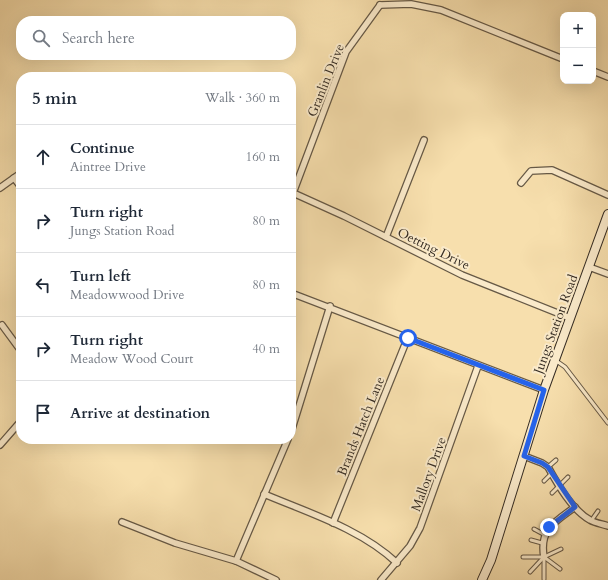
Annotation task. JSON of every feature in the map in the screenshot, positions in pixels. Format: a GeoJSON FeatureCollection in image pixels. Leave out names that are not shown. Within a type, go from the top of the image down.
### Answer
{"type":"FeatureCollection","features":[{"type":"Feature","properties":{"kind":"main road","name":"Jungs Station Road"},"geometry":{"type":"LineString","coordinates":[[482,580],[491,560],[544,390],[608,214]]}},
{"type":"Feature","properties":{"kind":"street","name":"Granlin Drive"},"geometry":{"type":"LineString","coordinates":[[296,183],[346,52],[379,3],[410,4],[441,10],[560,58]]}},
{"type":"Feature","properties":{"kind":"street"},"geometry":{"type":"LineString","coordinates":[[596,72],[608,77]]}},
{"type":"Feature","properties":{"kind":"street"},"geometry":{"type":"LineString","coordinates":[[386,237],[424,140]]}},
{"type":"Feature","properties":{"kind":"street"},"geometry":{"type":"LineString","coordinates":[[521,183],[531,172],[552,170],[608,195]]}},
{"type":"Feature","properties":{"kind":"street"},"geometry":{"type":"LineString","coordinates":[[0,188],[14,178],[16,181]]}},
{"type":"Feature","properties":{"kind":"street","name":"Oetting Drive"},"geometry":{"type":"LineString","coordinates":[[296,195],[462,275],[570,318]]}},
{"type":"Feature","properties":{"kind":"street"},"geometry":{"type":"LineString","coordinates":[[589,267],[608,274]]}},
{"type":"Feature","properties":{"kind":"street"},"geometry":{"type":"LineString","coordinates":[[296,295],[330,306],[478,366],[544,390]]}},
{"type":"Feature","properties":{"kind":"street"},"geometry":{"type":"LineString","coordinates":[[296,416],[330,306]]}},
{"type":"Feature","properties":{"kind":"street"},"geometry":{"type":"LineString","coordinates":[[2,326],[16,344]]}},
{"type":"Feature","properties":{"kind":"street","name":"Brands Hatch Lane"},"geometry":{"type":"LineString","coordinates":[[333,524],[408,338]]}},
{"type":"Feature","properties":{"kind":"street","name":"Mallory Drive"},"geometry":{"type":"LineString","coordinates":[[381,580],[410,546],[420,528],[478,366]]}},
{"type":"Feature","properties":{"kind":"street"},"geometry":{"type":"LineString","coordinates":[[0,445],[16,427]]}},
{"type":"Feature","properties":{"kind":"street"},"geometry":{"type":"LineString","coordinates":[[236,560],[286,444]]}},
{"type":"Feature","properties":{"kind":"street"},"geometry":{"type":"LineString","coordinates":[[524,456],[548,467],[575,507],[591,521],[608,526]]}},
{"type":"Feature","properties":{"kind":"street"},"geometry":{"type":"LineString","coordinates":[[264,494],[368,540],[397,563]]}},
{"type":"Feature","properties":{"kind":"street"},"geometry":{"type":"LineString","coordinates":[[544,557],[542,543],[549,527],[575,507]]}},
{"type":"Feature","properties":{"kind":"street"},"geometry":{"type":"LineString","coordinates":[[122,522],[175,543],[236,560],[276,580]]}},
{"type":"Feature","properties":{"kind":"lane"},"geometry":{"type":"LineString","coordinates":[[555,360],[564,367],[608,423]]}},
{"type":"Feature","properties":{"kind":"lane"},"geometry":{"type":"LineString","coordinates":[[548,467],[556,460]]}},
{"type":"Feature","properties":{"kind":"lane"},"geometry":{"type":"LineString","coordinates":[[544,481],[552,474]]}},
{"type":"Feature","properties":{"kind":"lane"},"geometry":{"type":"LineString","coordinates":[[552,493],[568,477]]}},
{"type":"Feature","properties":{"kind":"lane"},"geometry":{"type":"LineString","coordinates":[[591,521],[598,510]]}},
{"type":"Feature","properties":{"kind":"lane"},"geometry":{"type":"LineString","coordinates":[[534,530],[545,535]]}},
{"type":"Feature","properties":{"kind":"lane"},"geometry":{"type":"LineString","coordinates":[[531,540],[542,543]]}},
{"type":"Feature","properties":{"kind":"lane"},"geometry":{"type":"LineString","coordinates":[[530,572],[544,557],[561,549]]}},
{"type":"Feature","properties":{"kind":"lane"},"geometry":{"type":"LineString","coordinates":[[523,557],[544,557],[560,569]]}},
{"type":"Feature","properties":{"kind":"lane"},"geometry":{"type":"LineString","coordinates":[[544,557],[544,579]]}},
{"type":"Feature","properties":{"kind":"route"},"geometry":{"type":"LineString","coordinates":[[408,338],[544,390],[524,456],[548,467],[575,507],[549,527]]}}]}
